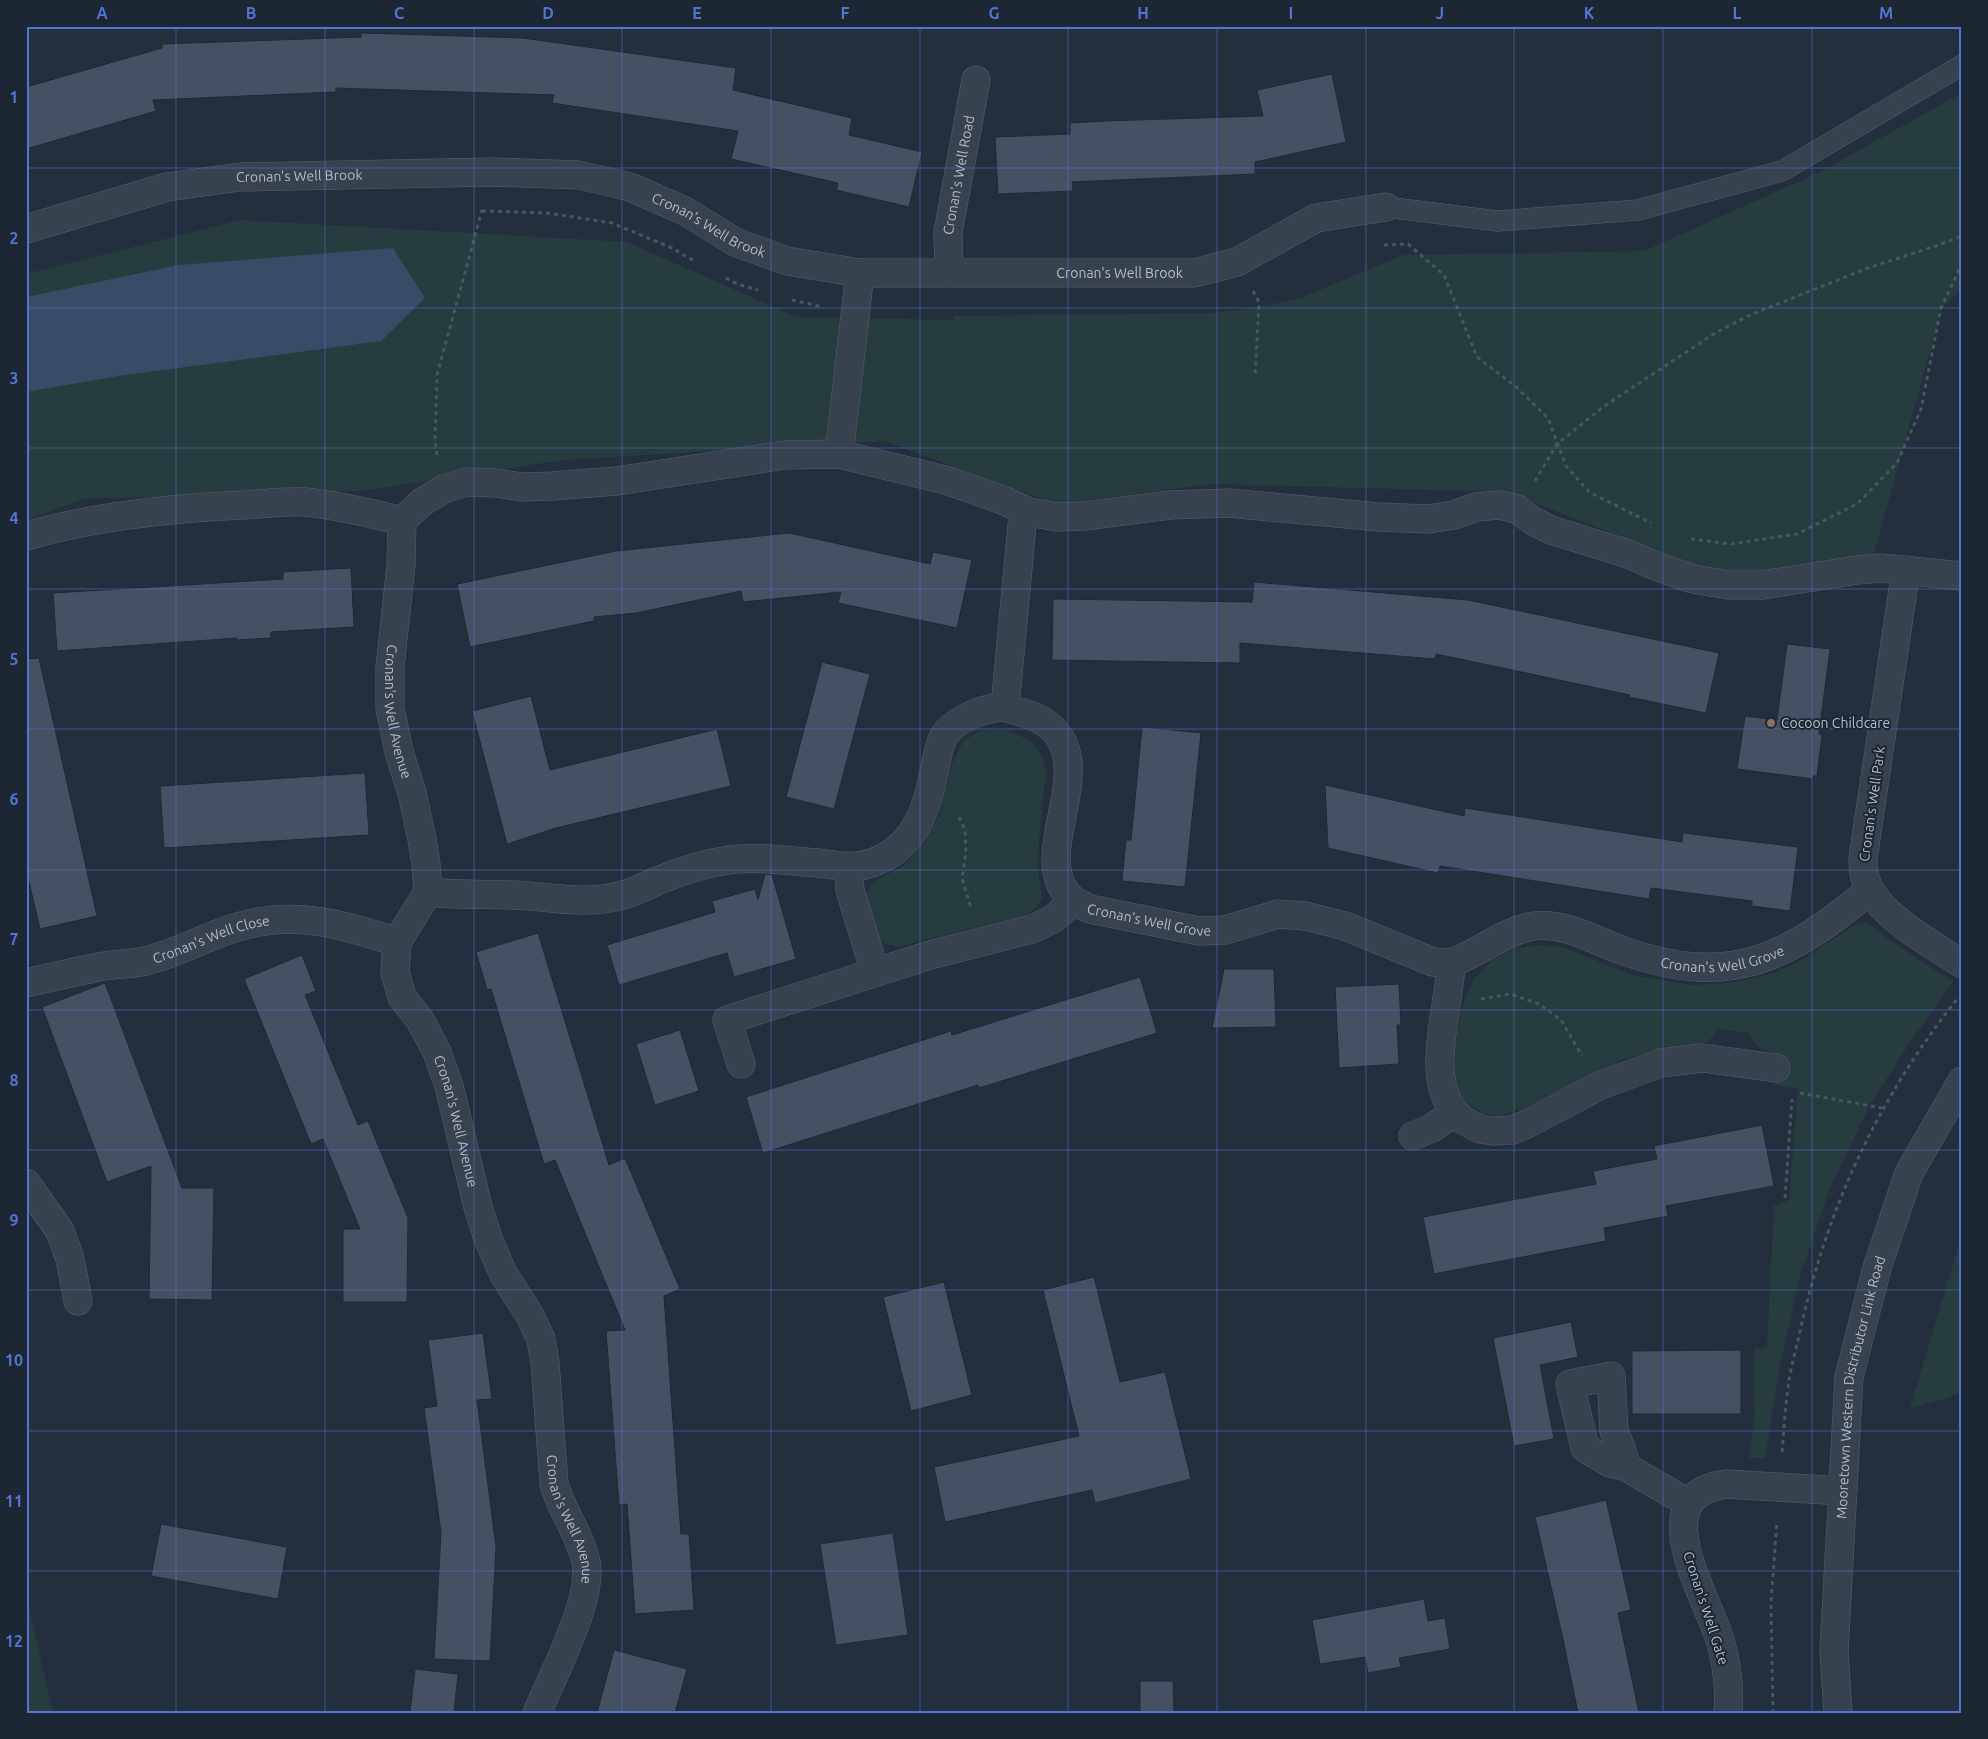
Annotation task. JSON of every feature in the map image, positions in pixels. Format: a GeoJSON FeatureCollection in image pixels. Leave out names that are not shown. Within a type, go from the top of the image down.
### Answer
{"type":"FeatureCollection","features":[{"type":"Feature","properties":{"kind":"street","name":"Cronan's Well Road"},"geometry":{"type":"LineString","coordinates":[[949,272],[948,232],[976,80]]}},
{"type":"Feature","properties":{"kind":"street","name":"Cronan's Well Brook"},"geometry":{"type":"LineString","coordinates":[[26,230],[167,187],[240,177],[492,172],[579,175],[630,187],[685,211],[735,242],[787,261],[860,273],[1194,273],[1237,262],[1316,218],[1386,206]]}},
{"type":"Feature","properties":{"kind":"street"},"geometry":{"type":"LineString","coordinates":[[840,454],[860,273]]}},
{"type":"Feature","properties":{"kind":"street"},"geometry":{"type":"LineString","coordinates":[[26,536],[60,526],[132,514],[222,506],[303,502],[349,508],[402,521],[422,502],[444,490],[467,482],[496,483],[522,488],[617,481],[785,455],[840,454],[949,480],[1006,501],[1029,512],[1057,517],[1170,505],[1228,503],[1370,517],[1428,519],[1454,515],[1476,507],[1499,505],[1517,509],[1533,521],[1552,530],[1628,554],[1693,579],[1728,585],[1763,585],[1857,570],[1906,570],[1962,576]]}},
{"type":"Feature","properties":{"kind":"street"},"geometry":{"type":"LineString","coordinates":[[428,892],[459,895],[514,895],[585,901],[624,895],[665,878],[728,860],[758,858],[848,868],[866,866],[887,856],[903,843],[915,829],[929,801],[944,735],[962,719],[985,710],[1005,707],[1022,525],[1029,512]]}},
{"type":"Feature","properties":{"kind":"street","name":"Cronan's Well Avenue"},"geometry":{"type":"LineString","coordinates":[[402,521],[401,565],[390,666],[390,708],[399,752],[412,793],[422,839],[428,892],[397,942],[395,972],[402,997],[420,1020],[437,1052],[449,1086],[478,1207],[489,1241],[504,1275],[529,1314],[541,1338],[545,1363],[554,1484],[559,1501],[580,1538],[587,1564],[584,1596],[578,1615],[537,1713]]}},
{"type":"Feature","properties":{"kind":"street","name":"Cronan's Well Park"},"geometry":{"type":"LineString","coordinates":[[1870,890],[1864,874],[1863,858],[1906,570]]}},
{"type":"Feature","properties":{"kind":"street","name":"Cronan's Well Grove"},"geometry":{"type":"LineString","coordinates":[[1005,707],[1041,720],[1058,735],[1067,751],[1069,773],[1057,844],[1058,873],[1064,889],[1074,901],[1090,908],[1199,931],[1225,930],[1278,914],[1305,916],[1345,926],[1433,962],[1451,963],[1468,958],[1509,933],[1535,926],[1561,928],[1656,962],[1685,967],[1714,968],[1745,964],[1774,955],[1809,937],[1870,890]]}},
{"type":"Feature","properties":{"kind":"street"},"geometry":{"type":"LineString","coordinates":[[848,868],[850,890],[875,972]]}},
{"type":"Feature","properties":{"kind":"street"},"geometry":{"type":"LineString","coordinates":[[1870,890],[1880,904],[1890,913],[1962,964]]}},
{"type":"Feature","properties":{"kind":"street"},"geometry":{"type":"LineString","coordinates":[[741,1064],[727,1020],[875,972],[1032,929],[1053,919],[1074,901]]}},
{"type":"Feature","properties":{"kind":"street","name":"Cronan's Well Close"},"geometry":{"type":"LineString","coordinates":[[26,983],[64,974],[144,961],[180,950],[241,926],[272,919],[312,919],[346,926],[397,942]]}},
{"type":"Feature","properties":{"kind":"street"},"geometry":{"type":"LineString","coordinates":[[1451,963],[1448,998],[1440,1046],[1440,1074],[1448,1104],[1461,1119],[1480,1129],[1493,1131],[1512,1130],[1601,1085],[1661,1063],[1702,1058],[1776,1068]]}},
{"type":"Feature","properties":{"kind":"street","name":"Mooretown Western Distributor Link Road"},"geometry":{"type":"LineString","coordinates":[[1838,1713],[1834,1651],[1849,1377],[1877,1268],[1909,1173],[1962,1081]]}},
{"type":"Feature","properties":{"kind":"street"},"geometry":{"type":"LineString","coordinates":[[1413,1136],[1432,1128],[1455,1112]]}},
{"type":"Feature","properties":{"kind":"street"},"geometry":{"type":"LineString","coordinates":[[26,1182],[60,1231],[70,1259],[78,1301]]}},
{"type":"Feature","properties":{"kind":"street"},"geometry":{"type":"LineString","coordinates":[[1626,1467],[1688,1503],[1699,1492],[1712,1486],[1726,1484],[1843,1491]]}},
{"type":"Feature","properties":{"kind":"street","name":"Cronan's Well Gate"},"geometry":{"type":"LineString","coordinates":[[1688,1503],[1684,1519],[1683,1536],[1689,1559],[1720,1641],[1726,1669],[1728,1713]]}},
{"type":"Feature","properties":{"kind":"lane"},"geometry":{"type":"LineString","coordinates":[[1386,206],[1497,220],[1638,210],[1782,171],[1962,65]]}},
{"type":"Feature","properties":{"kind":"path"},"geometry":{"type":"LineString","coordinates":[[444,490],[435,441],[437,375],[492,172]]}},
{"type":"Feature","properties":{"kind":"path"},"geometry":{"type":"LineString","coordinates":[[482,211],[547,213],[612,223],[672,248],[696,262]]}},
{"type":"Feature","properties":{"kind":"path"},"geometry":{"type":"LineString","coordinates":[[1517,509],[1556,444],[1603,407],[1715,333],[1759,312],[1868,268],[1962,236]]}},
{"type":"Feature","properties":{"kind":"path"},"geometry":{"type":"LineString","coordinates":[[1378,245],[1408,244],[1444,275],[1477,357],[1515,386],[1548,418],[1556,444],[1566,466],[1589,492],[1651,524]]}},
{"type":"Feature","properties":{"kind":"path"},"geometry":{"type":"LineString","coordinates":[[1686,539],[1732,544],[1796,534],[1857,504],[1897,463],[1922,409],[1941,308],[1962,264]]}},
{"type":"Feature","properties":{"kind":"path"},"geometry":{"type":"LineString","coordinates":[[721,275],[737,284],[765,292]]}},
{"type":"Feature","properties":{"kind":"path"},"geometry":{"type":"LineString","coordinates":[[1246,292],[1259,286]]}},
{"type":"Feature","properties":{"kind":"path"},"geometry":{"type":"LineString","coordinates":[[1252,289],[1259,302],[1255,377]]}},
{"type":"Feature","properties":{"kind":"path"},"geometry":{"type":"LineString","coordinates":[[783,297],[820,308],[856,304]]}},
{"type":"Feature","properties":{"kind":"path"},"geometry":{"type":"LineString","coordinates":[[929,801],[958,814],[965,830],[966,853],[962,878],[976,919],[980,942]]}},
{"type":"Feature","properties":{"kind":"path"},"geometry":{"type":"LineString","coordinates":[[1448,998],[1484,999],[1510,994],[1539,1004],[1561,1020],[1601,1085]]}},
{"type":"Feature","properties":{"kind":"path"},"geometry":{"type":"LineString","coordinates":[[1785,1198],[1792,1091],[1883,1108]]}},
{"type":"Feature","properties":{"kind":"green space"},"geometry":{"type":"Polygon","coordinates":[[[1962,93],[1962,288],[1942,308],[1870,568],[1710,572],[1507,492],[1212,484],[1056,504],[884,441],[563,460],[362,491],[83,499],[26,520],[26,274],[240,220],[627,242],[796,317],[954,320],[954,316],[1210,313],[1248,309],[1301,298],[1403,255],[1644,251],[1822,171],[1962,93]]]}},
{"type":"Feature","properties":{"kind":"green space"},"geometry":{"type":"Polygon","coordinates":[[[1003,730],[1032,743],[1041,754],[1044,762],[1046,771],[1037,862],[1042,898],[1036,907],[1026,915],[897,947],[883,942],[876,935],[865,895],[871,885],[878,879],[902,867],[924,843],[939,816],[952,764],[964,740],[981,731],[1003,730]]]}},
{"type":"Feature","properties":{"kind":"green space"},"geometry":{"type":"Polygon","coordinates":[[[1858,923],[1868,924],[1878,930],[1888,939],[1953,982],[1911,1041],[1872,1101],[1832,1183],[1801,1272],[1781,1360],[1765,1458],[1749,1458],[1755,1414],[1754,1349],[1767,1347],[1774,1206],[1789,1200],[1798,1089],[1775,1085],[1780,1055],[1758,1046],[1749,1033],[1718,1029],[1709,1041],[1699,1045],[1653,1051],[1623,1059],[1524,1108],[1500,1116],[1484,1114],[1467,1103],[1457,1090],[1452,1067],[1460,1013],[1473,980],[1493,959],[1516,948],[1541,945],[1565,948],[1635,976],[1691,985],[1718,984],[1746,980],[1776,972],[1800,961],[1858,923]]]}},
{"type":"Feature","properties":{"kind":"green space"},"geometry":{"type":"Polygon","coordinates":[[[1962,1233],[1962,1393],[1910,1409],[1962,1233]]]}},
{"type":"Feature","properties":{"kind":"green space"},"geometry":{"type":"Polygon","coordinates":[[[26,1594],[53,1713],[26,1713],[26,1594]]]}},
{"type":"Feature","properties":{"kind":"water"},"geometry":{"type":"Polygon","coordinates":[[[393,248],[425,298],[381,341],[118,376],[26,392],[26,297],[179,265],[393,248]]]}},
{"type":"Feature","properties":{"kind":"building"},"geometry":{"type":"Polygon","coordinates":[[[361,33],[523,38],[736,68],[733,90],[852,118],[849,135],[922,152],[909,207],[836,190],[838,183],[731,159],[738,131],[552,103],[554,95],[336,88],[336,92],[153,100],[156,111],[26,149],[26,87],[162,48],[162,44],[361,37],[361,33]]]}},
{"type":"Feature","properties":{"kind":"building"},"geometry":{"type":"Polygon","coordinates":[[[1332,74],[1346,142],[1255,162],[1255,174],[1072,182],[1073,191],[998,194],[995,137],[1070,134],[1070,123],[1263,116],[1257,90],[1332,74]]]}},
{"type":"Feature","properties":{"kind":"building"},"geometry":{"type":"Polygon","coordinates":[[[789,533],[930,564],[933,552],[972,560],[957,628],[838,603],[841,592],[743,602],[741,591],[636,613],[594,617],[594,621],[470,647],[457,584],[616,551],[789,533]]]}},
{"type":"Feature","properties":{"kind":"building"},"geometry":{"type":"Polygon","coordinates":[[[351,568],[354,627],[271,632],[271,638],[237,640],[237,638],[57,651],[53,593],[283,579],[283,572],[351,568]]]}},
{"type":"Feature","properties":{"kind":"building"},"geometry":{"type":"Polygon","coordinates":[[[1254,582],[1468,600],[1719,653],[1706,713],[1436,654],[1435,659],[1240,643],[1240,663],[1052,660],[1053,599],[1252,602],[1254,582]]]}},
{"type":"Feature","properties":{"kind":"building"},"geometry":{"type":"Polygon","coordinates":[[[1787,644],[1830,649],[1819,734],[1822,735],[1817,776],[1813,776],[1813,779],[1737,769],[1745,716],[1777,720],[1787,644]]]}},
{"type":"Feature","properties":{"kind":"building"},"geometry":{"type":"Polygon","coordinates":[[[39,658],[97,916],[40,929],[26,869],[26,659],[39,658]]]}},
{"type":"Feature","properties":{"kind":"building"},"geometry":{"type":"Polygon","coordinates":[[[822,662],[870,674],[834,809],[786,797],[822,662]]]}},
{"type":"Feature","properties":{"kind":"building"},"geometry":{"type":"Polygon","coordinates":[[[531,696],[550,770],[717,729],[731,786],[556,828],[507,844],[472,711],[531,696]]]}},
{"type":"Feature","properties":{"kind":"building"},"geometry":{"type":"Polygon","coordinates":[[[1142,727],[1201,733],[1185,887],[1122,881],[1126,840],[1131,840],[1142,727]]]}},
{"type":"Feature","properties":{"kind":"building"},"geometry":{"type":"Polygon","coordinates":[[[365,773],[369,835],[164,848],[160,786],[365,773]]]}},
{"type":"Feature","properties":{"kind":"building"},"geometry":{"type":"Polygon","coordinates":[[[1325,785],[1464,816],[1465,808],[1682,842],[1683,833],[1798,847],[1790,911],[1752,906],[1752,901],[1651,888],[1649,899],[1440,866],[1438,873],[1328,848],[1325,785]]]}},
{"type":"Feature","properties":{"kind":"building"},"geometry":{"type":"Polygon","coordinates":[[[765,874],[772,875],[796,959],[734,977],[727,953],[619,985],[607,945],[715,912],[712,901],[755,889],[758,900],[765,874]]]}},
{"type":"Feature","properties":{"kind":"building"},"geometry":{"type":"Polygon","coordinates":[[[538,933],[609,1165],[625,1158],[680,1289],[664,1296],[681,1534],[689,1534],[694,1610],[635,1614],[627,1504],[619,1505],[606,1331],[625,1330],[555,1160],[544,1164],[491,989],[487,990],[476,952],[538,933]]]}},
{"type":"Feature","properties":{"kind":"building"},"geometry":{"type":"Polygon","coordinates":[[[302,955],[316,991],[305,995],[358,1125],[368,1121],[408,1218],[407,1302],[343,1302],[343,1229],[360,1229],[323,1139],[311,1144],[244,979],[302,955]]]}},
{"type":"Feature","properties":{"kind":"building"},"geometry":{"type":"Polygon","coordinates":[[[1224,969],[1274,969],[1276,1027],[1212,1028],[1224,969]]]}},
{"type":"Feature","properties":{"kind":"building"},"geometry":{"type":"Polygon","coordinates":[[[1140,977],[1157,1033],[979,1088],[978,1085],[763,1153],[746,1097],[951,1031],[952,1035],[1140,977]]]}},
{"type":"Feature","properties":{"kind":"building"},"geometry":{"type":"Polygon","coordinates":[[[105,983],[182,1188],[214,1188],[212,1300],[149,1299],[151,1166],[107,1182],[42,1007],[105,983]]]}},
{"type":"Feature","properties":{"kind":"building"},"geometry":{"type":"Polygon","coordinates":[[[1399,984],[1401,1025],[1397,1025],[1399,1064],[1339,1068],[1335,987],[1399,984]]]}},
{"type":"Feature","properties":{"kind":"building"},"geometry":{"type":"Polygon","coordinates":[[[680,1030],[699,1091],[655,1105],[636,1044],[680,1030]]]}},
{"type":"Feature","properties":{"kind":"building"},"geometry":{"type":"Polygon","coordinates":[[[1762,1125],[1774,1186],[1666,1206],[1668,1216],[1604,1228],[1606,1241],[1434,1274],[1423,1217],[1596,1184],[1593,1171],[1657,1159],[1654,1146],[1762,1125]]]}},
{"type":"Feature","properties":{"kind":"building"},"geometry":{"type":"Polygon","coordinates":[[[1094,1277],[1120,1382],[1165,1372],[1191,1479],[1095,1503],[1092,1490],[945,1522],[934,1467],[1079,1436],[1043,1290],[1094,1277]]]}},
{"type":"Feature","properties":{"kind":"building"},"geometry":{"type":"Polygon","coordinates":[[[944,1282],[972,1395],[911,1411],[883,1297],[944,1282]]]}},
{"type":"Feature","properties":{"kind":"building"},"geometry":{"type":"Polygon","coordinates":[[[1571,1322],[1578,1357],[1540,1365],[1554,1439],[1514,1446],[1493,1338],[1571,1322]]]}},
{"type":"Feature","properties":{"kind":"building"},"geometry":{"type":"Polygon","coordinates":[[[483,1333],[492,1399],[477,1400],[496,1547],[490,1661],[434,1659],[441,1533],[424,1408],[437,1406],[428,1340],[483,1333]]]}},
{"type":"Feature","properties":{"kind":"building"},"geometry":{"type":"Polygon","coordinates":[[[1741,1350],[1741,1414],[1632,1414],[1632,1351],[1741,1350]]]}},
{"type":"Feature","properties":{"kind":"building"},"geometry":{"type":"Polygon","coordinates":[[[1606,1500],[1631,1610],[1618,1613],[1639,1713],[1578,1713],[1535,1517],[1606,1500]]]}},
{"type":"Feature","properties":{"kind":"building"},"geometry":{"type":"Polygon","coordinates":[[[161,1524],[287,1547],[278,1599],[151,1576],[161,1524]]]}},
{"type":"Feature","properties":{"kind":"building"},"geometry":{"type":"Polygon","coordinates":[[[893,1533],[908,1635],[836,1645],[820,1544],[893,1533]]]}},
{"type":"Feature","properties":{"kind":"building"},"geometry":{"type":"Polygon","coordinates":[[[1424,1599],[1428,1621],[1445,1618],[1450,1649],[1399,1658],[1401,1667],[1368,1673],[1365,1657],[1320,1664],[1312,1620],[1424,1599]]]}},
{"type":"Feature","properties":{"kind":"building"},"geometry":{"type":"Polygon","coordinates":[[[614,1650],[687,1669],[675,1713],[597,1713],[614,1650]]]}},
{"type":"Feature","properties":{"kind":"building"},"geometry":{"type":"Polygon","coordinates":[[[415,1669],[458,1674],[454,1713],[410,1713],[415,1669]]]}},
{"type":"Feature","properties":{"kind":"building"},"geometry":{"type":"Polygon","coordinates":[[[1140,1681],[1173,1681],[1174,1713],[1140,1713],[1140,1681]]]}},
{"type":"Feature","properties":{"kind":"place","name":"Cocoon Childcare"},"geometry":{"type":"Point","coordinates":[1771,723]}}]}
